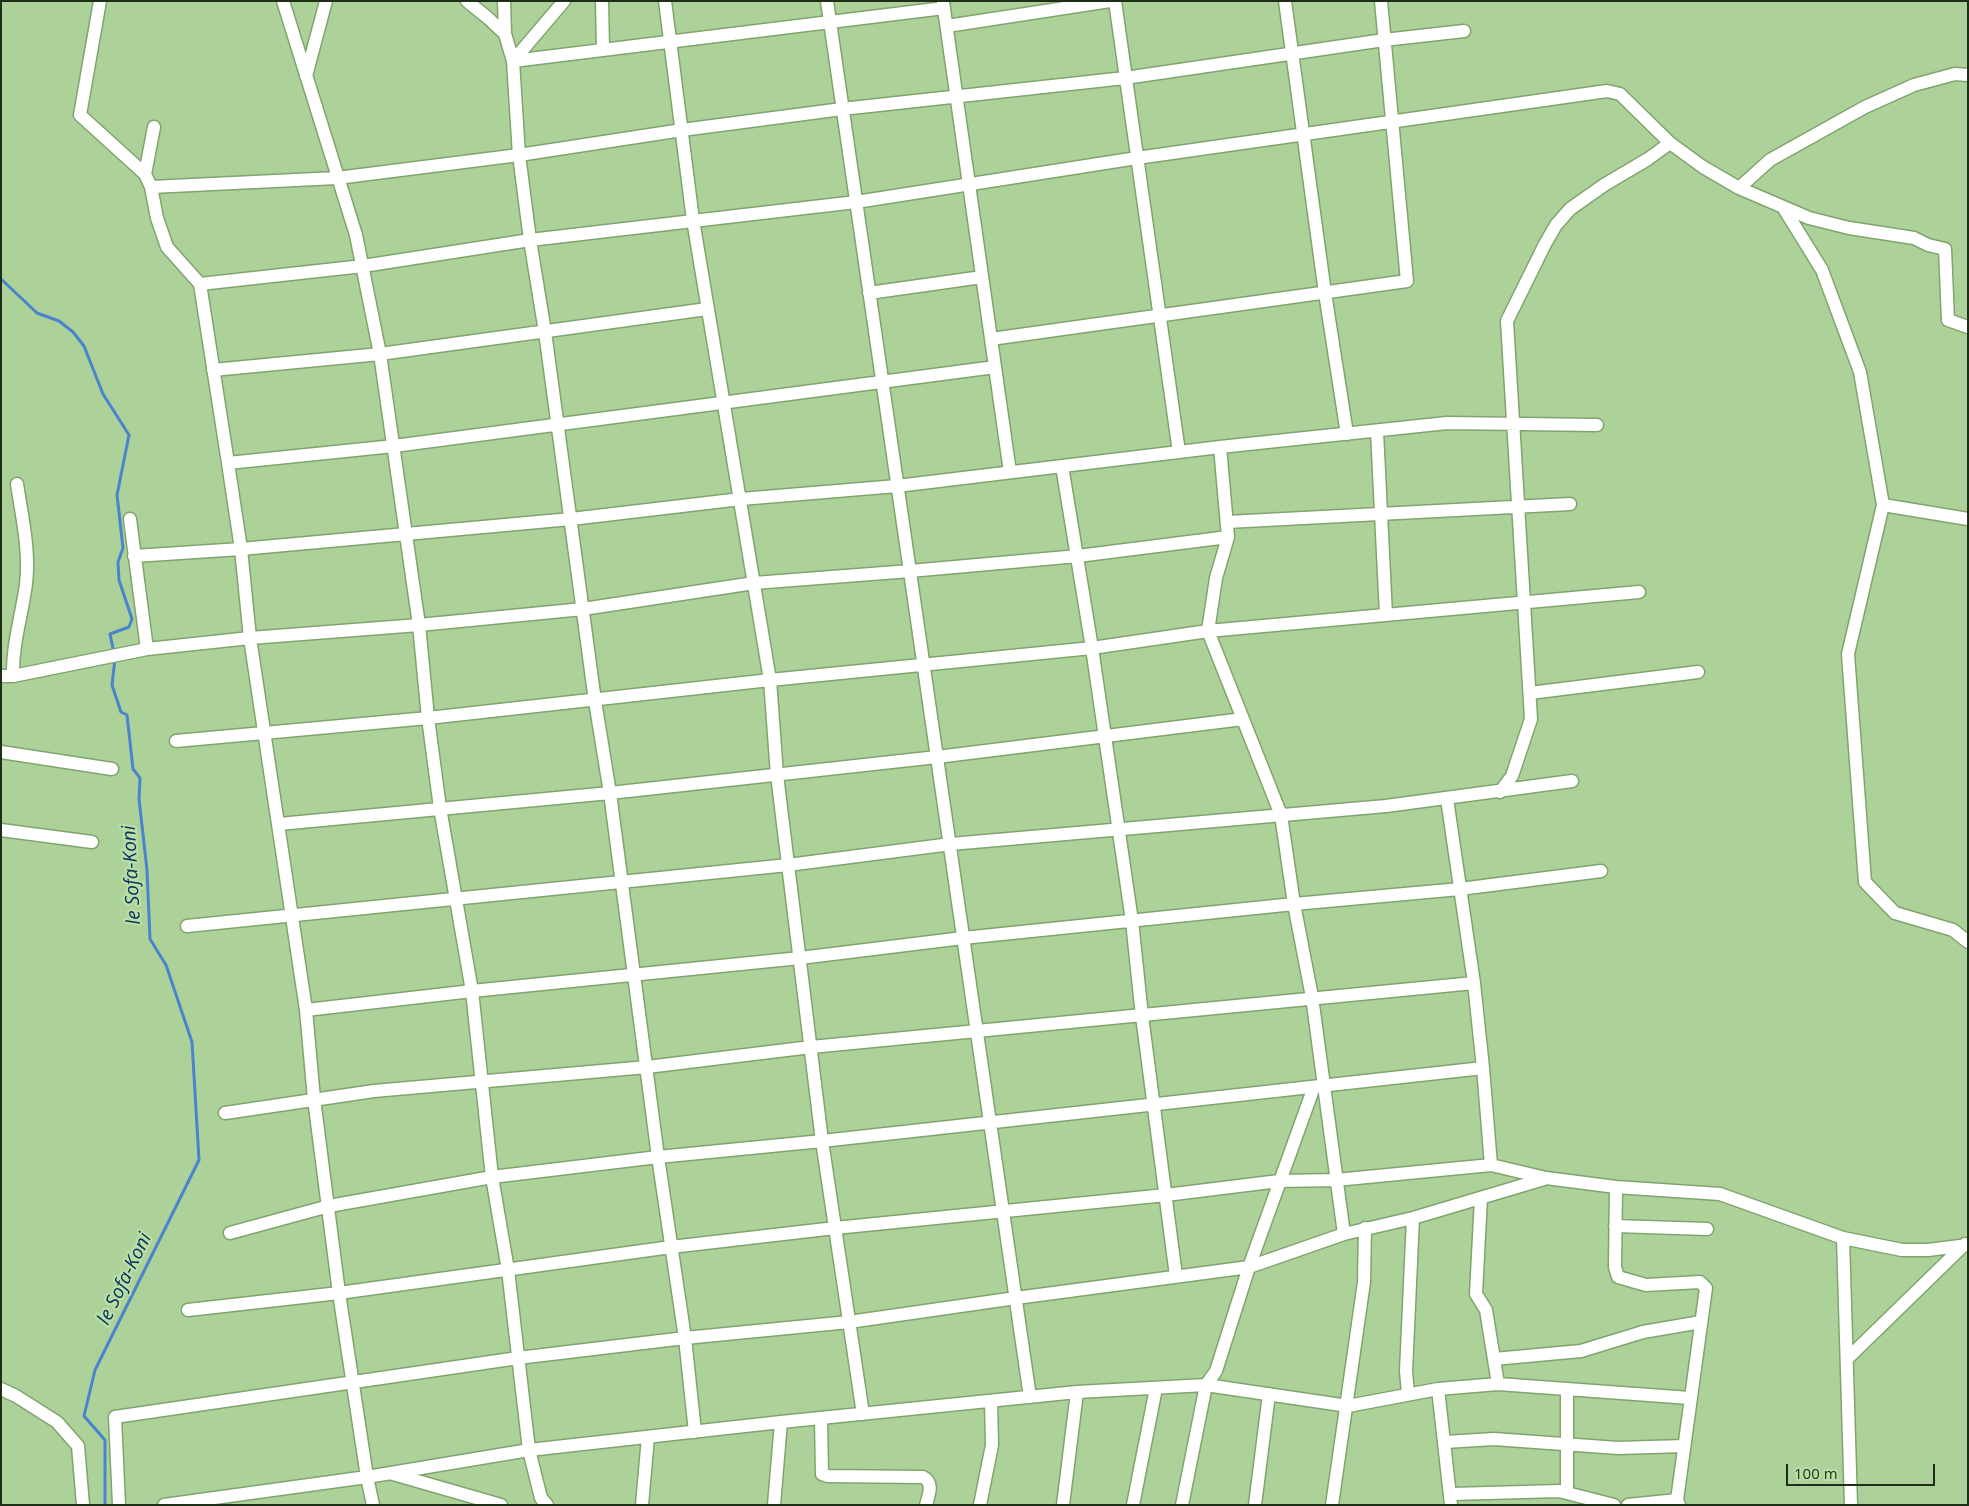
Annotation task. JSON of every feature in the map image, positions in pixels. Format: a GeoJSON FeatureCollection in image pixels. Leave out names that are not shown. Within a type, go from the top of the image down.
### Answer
{"type":"FeatureCollection","features":[{"type":"Feature","properties":{"kind":"street"},"geometry":{"type":"LineString","coordinates":[[100,1],[80,115],[145,174],[151,187],[157,218],[167,247],[200,284],[241,549],[250,638],[306,1010],[314,1099],[339,1292],[367,1477],[373,1505]]}},
{"type":"Feature","properties":{"kind":"street"},"geometry":{"type":"LineString","coordinates":[[283,1],[356,234],[380,354],[419,625],[428,718],[440,808],[472,991],[492,1177],[508,1270],[529,1450],[541,1498],[547,1505]]}},
{"type":"Feature","properties":{"kind":"street"},"geometry":{"type":"LineString","coordinates":[[306,76],[326,1]]}},
{"type":"Feature","properties":{"kind":"street"},"geometry":{"type":"LineString","coordinates":[[467,1],[504,34]]}},
{"type":"Feature","properties":{"kind":"street"},"geometry":{"type":"LineString","coordinates":[[504,1],[504,34],[513,61],[519,155],[530,240],[571,519],[594,701],[610,793],[658,1157],[685,1338],[695,1432]]}},
{"type":"Feature","properties":{"kind":"street"},"geometry":{"type":"LineString","coordinates":[[513,61],[564,1]]}},
{"type":"Feature","properties":{"kind":"street"},"geometry":{"type":"LineString","coordinates":[[602,1],[603,49]]}},
{"type":"Feature","properties":{"kind":"street"},"geometry":{"type":"LineString","coordinates":[[666,1],[693,220],[770,680],[777,775],[822,1141],[863,1414]]}},
{"type":"Feature","properties":{"kind":"street"},"geometry":{"type":"LineString","coordinates":[[826,1],[1030,1397]]}},
{"type":"Feature","properties":{"kind":"street"},"geometry":{"type":"LineString","coordinates":[[947,26],[1110,1]]}},
{"type":"Feature","properties":{"kind":"street"},"geometry":{"type":"LineString","coordinates":[[1115,1],[1179,452]]}},
{"type":"Feature","properties":{"kind":"street"},"geometry":{"type":"LineString","coordinates":[[1285,1],[1324,293],[1347,434]]}},
{"type":"Feature","properties":{"kind":"street"},"geometry":{"type":"LineString","coordinates":[[991,339],[1407,281],[1381,1]]}},
{"type":"Feature","properties":{"kind":"street"},"geometry":{"type":"LineString","coordinates":[[513,61],[829,22],[944,5],[1010,472]]}},
{"type":"Feature","properties":{"kind":"street"},"geometry":{"type":"LineString","coordinates":[[151,187],[337,178],[519,155],[682,130],[1126,78],[1384,40],[1464,32]]}},
{"type":"Feature","properties":{"kind":"street"},"geometry":{"type":"LineString","coordinates":[[1739,188],[1770,160],[1865,107],[1914,85],[1955,74],[1968,75]]}},
{"type":"Feature","properties":{"kind":"street"},"geometry":{"type":"LineString","coordinates":[[200,284],[363,266],[530,240],[856,202],[1137,158],[1607,91],[1620,94],[1670,143],[1703,167],[1739,188],[1809,218],[1849,228],[1914,238],[1928,245],[1944,249],[1948,320],[1968,327]]}},
{"type":"Feature","properties":{"kind":"street"},"geometry":{"type":"LineString","coordinates":[[145,174],[154,128]]}},
{"type":"Feature","properties":{"kind":"street"},"geometry":{"type":"LineString","coordinates":[[1500,792],[1512,776],[1531,719],[1506,321],[1545,244],[1556,225],[1570,209],[1670,143]]}},
{"type":"Feature","properties":{"kind":"street"},"geometry":{"type":"LineString","coordinates":[[1783,207],[1822,270],[1860,372],[1883,505],[1848,654],[1865,882],[1895,914],[1953,930],[1968,942]]}},
{"type":"Feature","properties":{"kind":"street"},"geometry":{"type":"LineString","coordinates":[[869,293],[982,278]]}},
{"type":"Feature","properties":{"kind":"street"},"geometry":{"type":"LineString","coordinates":[[213,370],[380,354],[707,309]]}},
{"type":"Feature","properties":{"kind":"street"},"geometry":{"type":"LineString","coordinates":[[228,463],[394,446],[995,367]]}},
{"type":"Feature","properties":{"kind":"street"},"geometry":{"type":"LineString","coordinates":[[134,556],[241,549],[571,519],[741,499],[897,486],[1220,447],[1448,423],[1597,425]]}},
{"type":"Feature","properties":{"kind":"street"},"geometry":{"type":"LineString","coordinates":[[1377,431],[1386,615]]}},
{"type":"Feature","properties":{"kind":"street"},"geometry":{"type":"LineString","coordinates":[[1220,447],[1228,537],[1216,578],[1208,631],[1281,815],[1294,904],[1312,997],[1319,1086],[1344,1234]]}},
{"type":"Feature","properties":{"kind":"street"},"geometry":{"type":"LineString","coordinates":[[1062,466],[1106,737],[1132,921],[1142,1016],[1176,1276]]}},
{"type":"Feature","properties":{"kind":"street"},"geometry":{"type":"LineString","coordinates":[[16,484],[26,547],[26,583],[7,676],[147,649],[250,638],[419,625],[583,609],[754,583],[910,572],[1078,556],[1228,537]]}},
{"type":"Feature","properties":{"kind":"street"},"geometry":{"type":"LineString","coordinates":[[1227,522],[1570,504]]}},
{"type":"Feature","properties":{"kind":"street"},"geometry":{"type":"LineString","coordinates":[[1883,505],[1968,519]]}},
{"type":"Feature","properties":{"kind":"street"},"geometry":{"type":"LineString","coordinates":[[130,519],[147,649]]}},
{"type":"Feature","properties":{"kind":"street"},"geometry":{"type":"LineString","coordinates":[[176,741],[428,718],[770,680],[1092,648],[1208,631],[1639,592]]}},
{"type":"Feature","properties":{"kind":"street"},"geometry":{"type":"LineString","coordinates":[[1,648],[12,659]]}},
{"type":"Feature","properties":{"kind":"street"},"geometry":{"type":"LineString","coordinates":[[1530,693],[1698,672]]}},
{"type":"Feature","properties":{"kind":"street"},"geometry":{"type":"LineString","coordinates":[[279,824],[610,793],[777,775],[1243,720]]}},
{"type":"Feature","properties":{"kind":"street"},"geometry":{"type":"LineString","coordinates":[[1,752],[112,769]]}},
{"type":"Feature","properties":{"kind":"street"},"geometry":{"type":"LineString","coordinates":[[187,926],[788,866],[949,844],[1447,799],[1572,781]]}},
{"type":"Feature","properties":{"kind":"street"},"geometry":{"type":"LineString","coordinates":[[1447,799],[1474,983],[1483,1068],[1490,1165]]}},
{"type":"Feature","properties":{"kind":"street"},"geometry":{"type":"LineString","coordinates":[[1,830],[92,842]]}},
{"type":"Feature","properties":{"kind":"street"},"geometry":{"type":"LineString","coordinates":[[306,1010],[472,991],[800,958],[963,938],[1460,889],[1601,871]]}},
{"type":"Feature","properties":{"kind":"street"},"geometry":{"type":"LineString","coordinates":[[225,1114],[374,1091],[647,1067],[811,1047],[976,1030],[1142,1016],[1312,997],[1474,983]]}},
{"type":"Feature","properties":{"kind":"street"},"geometry":{"type":"LineString","coordinates":[[230,1233],[329,1206],[492,1177],[658,1157],[822,1141],[1483,1068]]}},
{"type":"Feature","properties":{"kind":"street"},"geometry":{"type":"LineString","coordinates":[[1182,1505],[1206,1384],[1216,1371],[1279,1181],[1319,1086]]}},
{"type":"Feature","properties":{"kind":"street"},"geometry":{"type":"LineString","coordinates":[[188,1310],[508,1270],[671,1247],[835,1228],[1166,1195],[1279,1181],[1336,1180],[1490,1165],[1546,1178],[1616,1188],[1720,1194],[1842,1238],[1902,1250],[1928,1250],[1967,1243]]}},
{"type":"Feature","properties":{"kind":"street"},"geometry":{"type":"LineString","coordinates":[[118,1505],[115,1417],[518,1358],[685,1338],[849,1322],[1249,1267],[1344,1234],[1413,1218],[1546,1178]]}},
{"type":"Feature","properties":{"kind":"street"},"geometry":{"type":"LineString","coordinates":[[1616,1188],[1615,1267],[1618,1277],[1646,1285],[1700,1282],[1706,1288],[1690,1398],[1678,1502],[1628,1505]]}},
{"type":"Feature","properties":{"kind":"street"},"geometry":{"type":"LineString","coordinates":[[1481,1198],[1476,1294],[1486,1310],[1498,1384]]}},
{"type":"Feature","properties":{"kind":"street"},"geometry":{"type":"LineString","coordinates":[[1408,1394],[1406,1371],[1413,1218]]}},
{"type":"Feature","properties":{"kind":"street"},"geometry":{"type":"LineString","coordinates":[[1615,1226],[1707,1229]]}},
{"type":"Feature","properties":{"kind":"street"},"geometry":{"type":"LineString","coordinates":[[1332,1505],[1348,1406],[1364,1282],[1365,1228]]}},
{"type":"Feature","properties":{"kind":"street"},"geometry":{"type":"LineString","coordinates":[[1842,1238],[1851,1505]]}},
{"type":"Feature","properties":{"kind":"street"},"geometry":{"type":"LineString","coordinates":[[1846,1359],[1967,1243]]}},
{"type":"Feature","properties":{"kind":"street"},"geometry":{"type":"LineString","coordinates":[[1494,1359],[1581,1351],[1643,1332],[1701,1322]]}},
{"type":"Feature","properties":{"kind":"street"},"geometry":{"type":"LineString","coordinates":[[164,1505],[240,1499],[529,1450],[1077,1392],[1206,1384],[1348,1406],[1438,1389],[1498,1384],[1690,1398]]}},
{"type":"Feature","properties":{"kind":"street"},"geometry":{"type":"LineString","coordinates":[[1133,1505],[1156,1388]]}},
{"type":"Feature","properties":{"kind":"street"},"geometry":{"type":"LineString","coordinates":[[1,1389],[16,1396],[57,1422],[78,1446],[83,1505]]}},
{"type":"Feature","properties":{"kind":"street"},"geometry":{"type":"LineString","coordinates":[[1438,1389],[1452,1500],[1559,1491],[1614,1505]]}},
{"type":"Feature","properties":{"kind":"street"},"geometry":{"type":"LineString","coordinates":[[1567,1389],[1567,1493]]}},
{"type":"Feature","properties":{"kind":"street"},"geometry":{"type":"LineString","coordinates":[[1063,1505],[1077,1392]]}},
{"type":"Feature","properties":{"kind":"street"},"geometry":{"type":"LineString","coordinates":[[1255,1505],[1269,1394]]}},
{"type":"Feature","properties":{"kind":"street"},"geometry":{"type":"LineString","coordinates":[[980,1505],[992,1445],[990,1402]]}},
{"type":"Feature","properties":{"kind":"street"},"geometry":{"type":"LineString","coordinates":[[820,1418],[822,1474],[828,1476],[923,1477],[928,1480],[931,1486],[926,1505]]}},
{"type":"Feature","properties":{"kind":"street"},"geometry":{"type":"LineString","coordinates":[[774,1505],[781,1422]]}},
{"type":"Feature","properties":{"kind":"street"},"geometry":{"type":"LineString","coordinates":[[642,1505],[648,1437]]}},
{"type":"Feature","properties":{"kind":"street"},"geometry":{"type":"LineString","coordinates":[[1445,1442],[1494,1439],[1618,1448],[1684,1446]]}},
{"type":"Feature","properties":{"kind":"street"},"geometry":{"type":"LineString","coordinates":[[390,1473],[501,1505]]}},
{"type":"Feature","properties":{"kind":"waterway","name":"le Sofa-Koni"},"geometry":{"type":"LineString","coordinates":[[1,279],[37,313],[59,321],[73,332],[84,346],[103,394],[129,435],[117,495],[123,548],[118,562],[119,580],[132,619],[129,627],[110,634],[114,653]]}},
{"type":"Feature","properties":{"kind":"waterway","name":"le Sofa-Koni"},"geometry":{"type":"LineString","coordinates":[[105,1505],[105,1440],[84,1416],[95,1370],[199,1160],[192,1042],[166,965],[150,939],[147,870],[139,799],[140,778],[133,769],[127,715],[121,712],[112,685],[115,659]]}}]}
